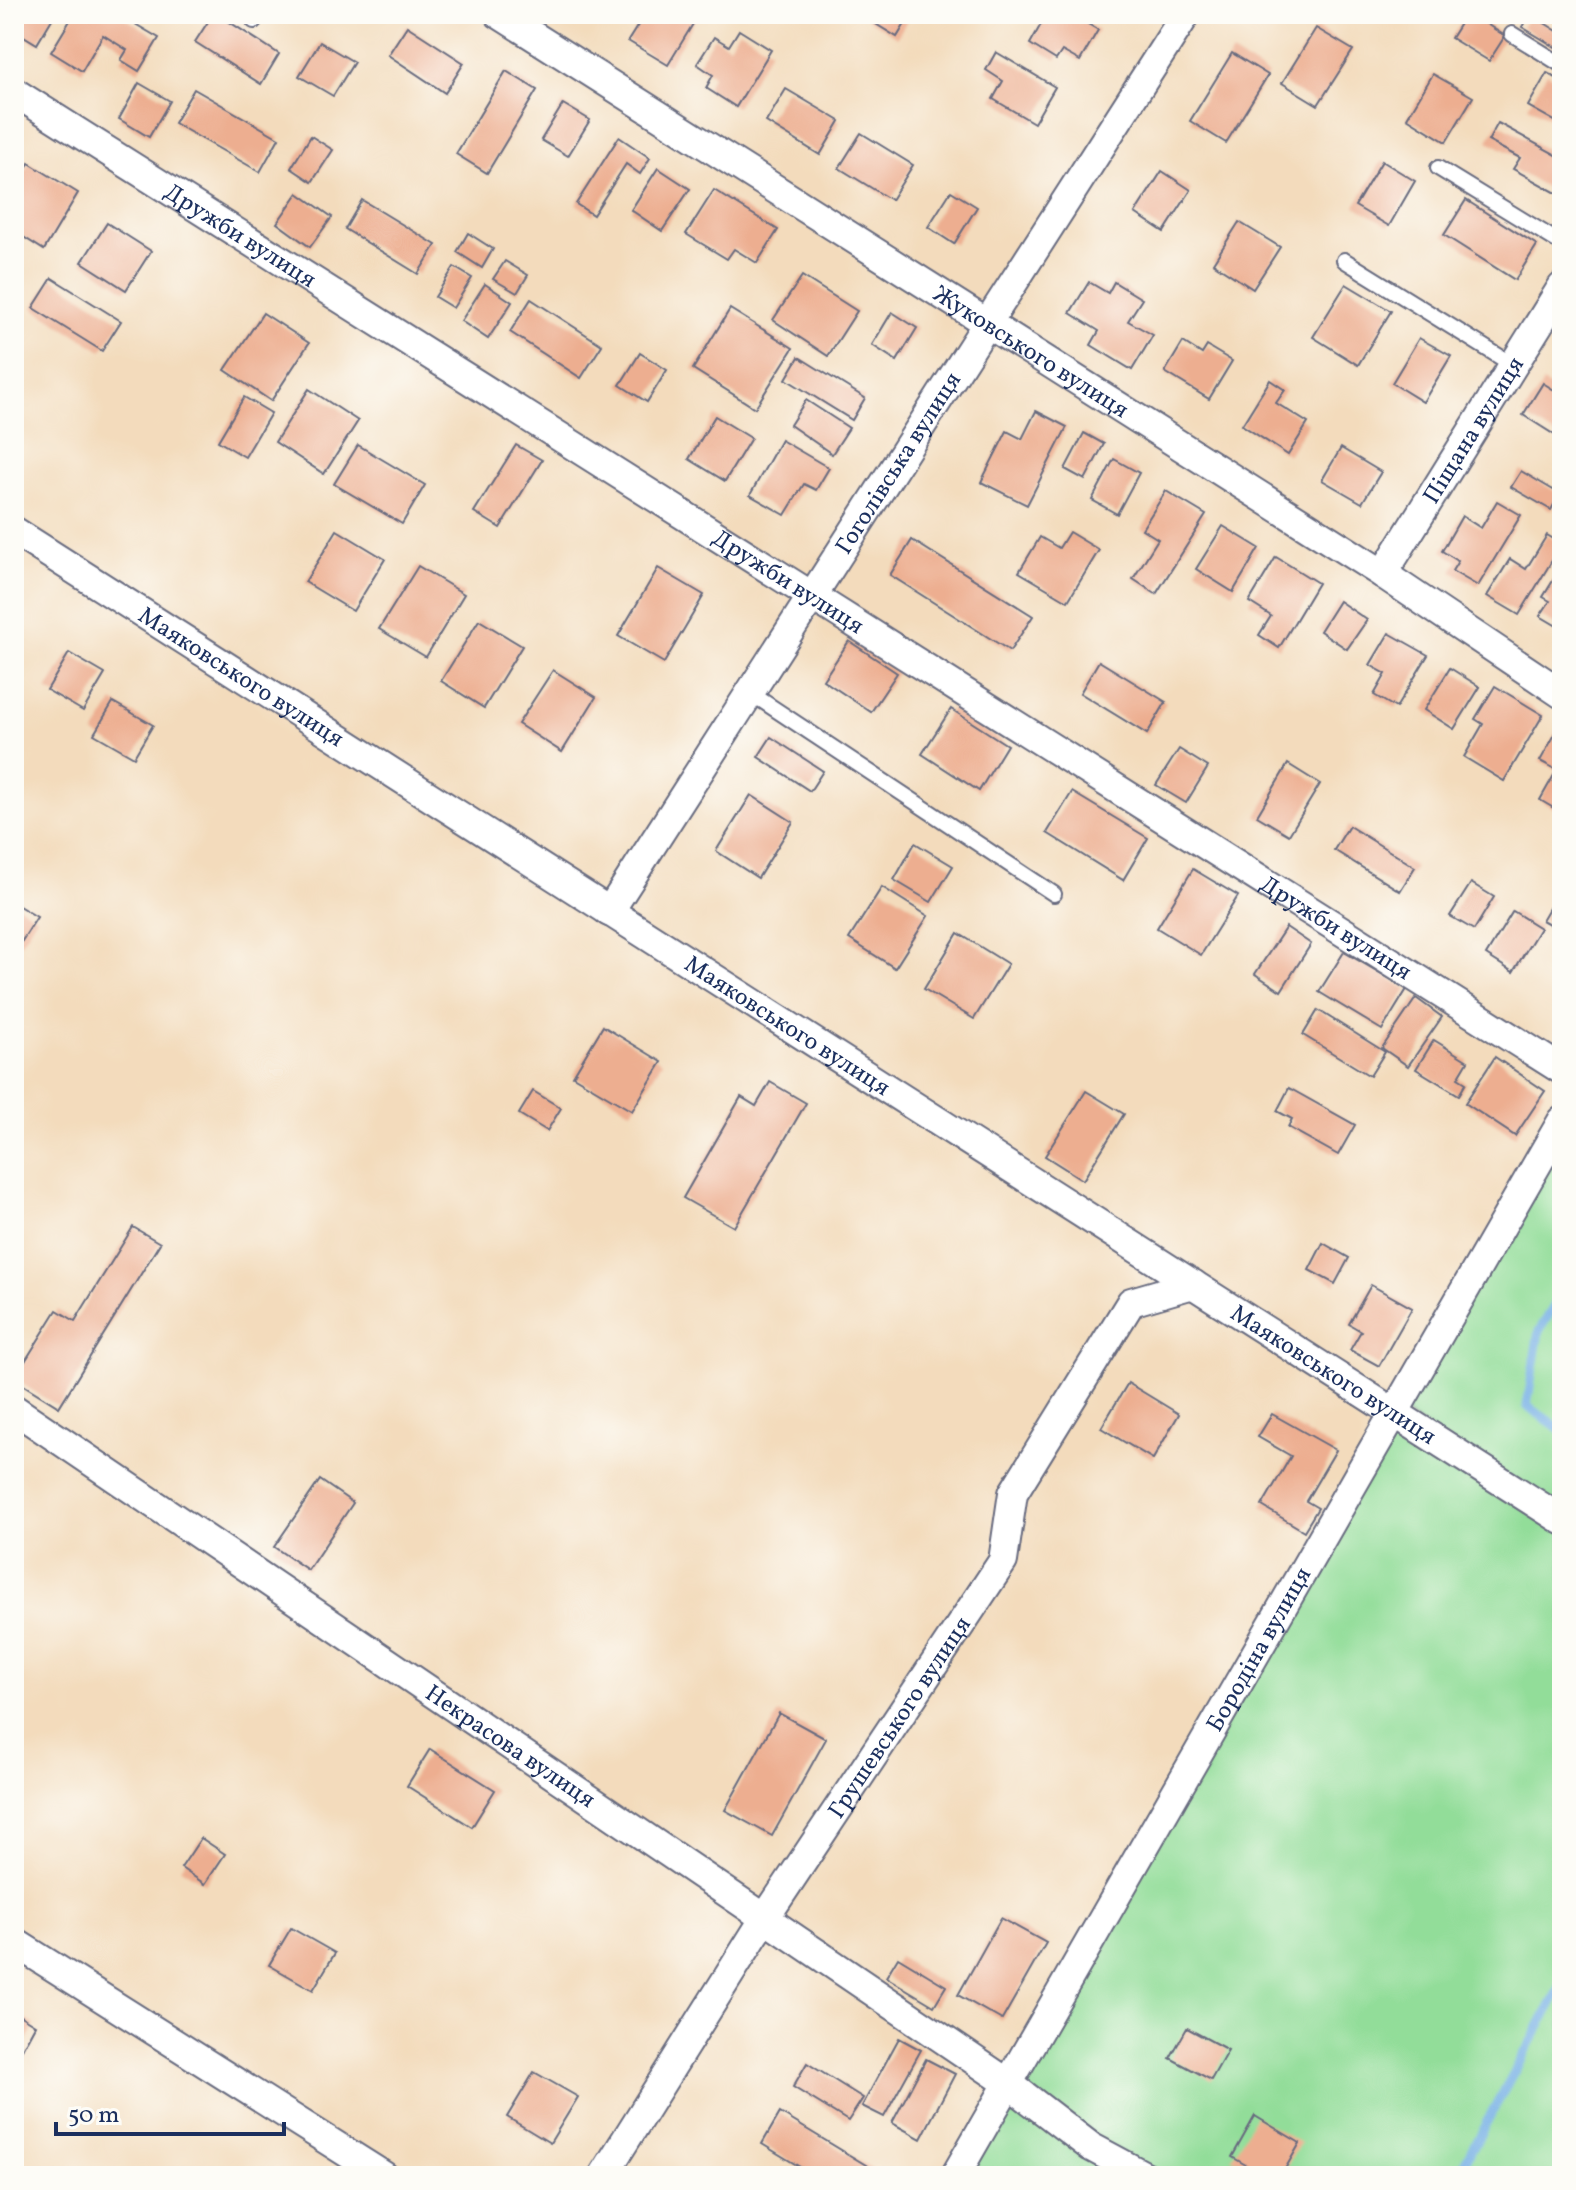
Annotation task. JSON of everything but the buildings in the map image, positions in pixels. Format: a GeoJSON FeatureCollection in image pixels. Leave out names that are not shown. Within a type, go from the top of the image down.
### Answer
{"type":"FeatureCollection","features":[{"type":"Feature","properties":{"kind":"street","name":"Жуковського вулиця"},"geometry":{"type":"LineString","coordinates":[[499,14],[1383,574],[1561,692]]}},
{"type":"Feature","properties":{"kind":"street","name":"Гоголівська вулиця"},"geometry":{"type":"LineString","coordinates":[[609,912],[1186,14]]}},
{"type":"Feature","properties":{"kind":"street","name":"Дружби вулиця"},"geometry":{"type":"LineString","coordinates":[[14,92],[1562,1070]]}},
{"type":"Feature","properties":{"kind":"street","name":"Піщана вулиця"},"geometry":{"type":"LineString","coordinates":[[1383,574],[1562,287]]}},
{"type":"Feature","properties":{"kind":"street","name":"Маяковського вулиця"},"geometry":{"type":"LineString","coordinates":[[14,531],[1562,1520]]}},
{"type":"Feature","properties":{"kind":"street","name":"Бородіна вулиця"},"geometry":{"type":"LineString","coordinates":[[955,2176],[1562,1121]]}},
{"type":"Feature","properties":{"kind":"street","name":"Грушевського вулиця"},"geometry":{"type":"LineString","coordinates":[[603,2176],[765,1918],[1003,1561],[1013,1493],[1131,1302],[1193,1284]]}},
{"type":"Feature","properties":{"kind":"street","name":"Некрасова вулиця"},"geometry":{"type":"LineString","coordinates":[[14,1409],[1008,2083],[1091,2147],[1145,2176]]}},
{"type":"Feature","properties":{"kind":"street"},"geometry":{"type":"LineString","coordinates":[[14,1942],[384,2176]]}},
{"type":"Feature","properties":{"kind":"lane"},"geometry":{"type":"LineString","coordinates":[[1512,34],[1562,65]]}},
{"type":"Feature","properties":{"kind":"lane"},"geometry":{"type":"LineString","coordinates":[[1438,168],[1562,244]]}},
{"type":"Feature","properties":{"kind":"lane"},"geometry":{"type":"LineString","coordinates":[[1344,260],[1513,365]]}},
{"type":"Feature","properties":{"kind":"lane"},"geometry":{"type":"LineString","coordinates":[[749,692],[1054,894]]}},
{"type":"Feature","properties":{"kind":"green space"},"geometry":{"type":"Polygon","coordinates":[[[1562,1124],[1562,1513],[1400,1411],[1562,1124]]]}},
{"type":"Feature","properties":{"kind":"green space"},"geometry":{"type":"Polygon","coordinates":[[[1397,1420],[1562,1524],[1562,2176],[958,2176],[1397,1420]]]}},
{"type":"Feature","properties":{"kind":"waterway"},"geometry":{"type":"LineString","coordinates":[[1562,1293],[1539,1331],[1527,1406],[1562,1430]]}},
{"type":"Feature","properties":{"kind":"waterway"},"geometry":{"type":"LineString","coordinates":[[1457,2176],[1562,1985]]}}]}
